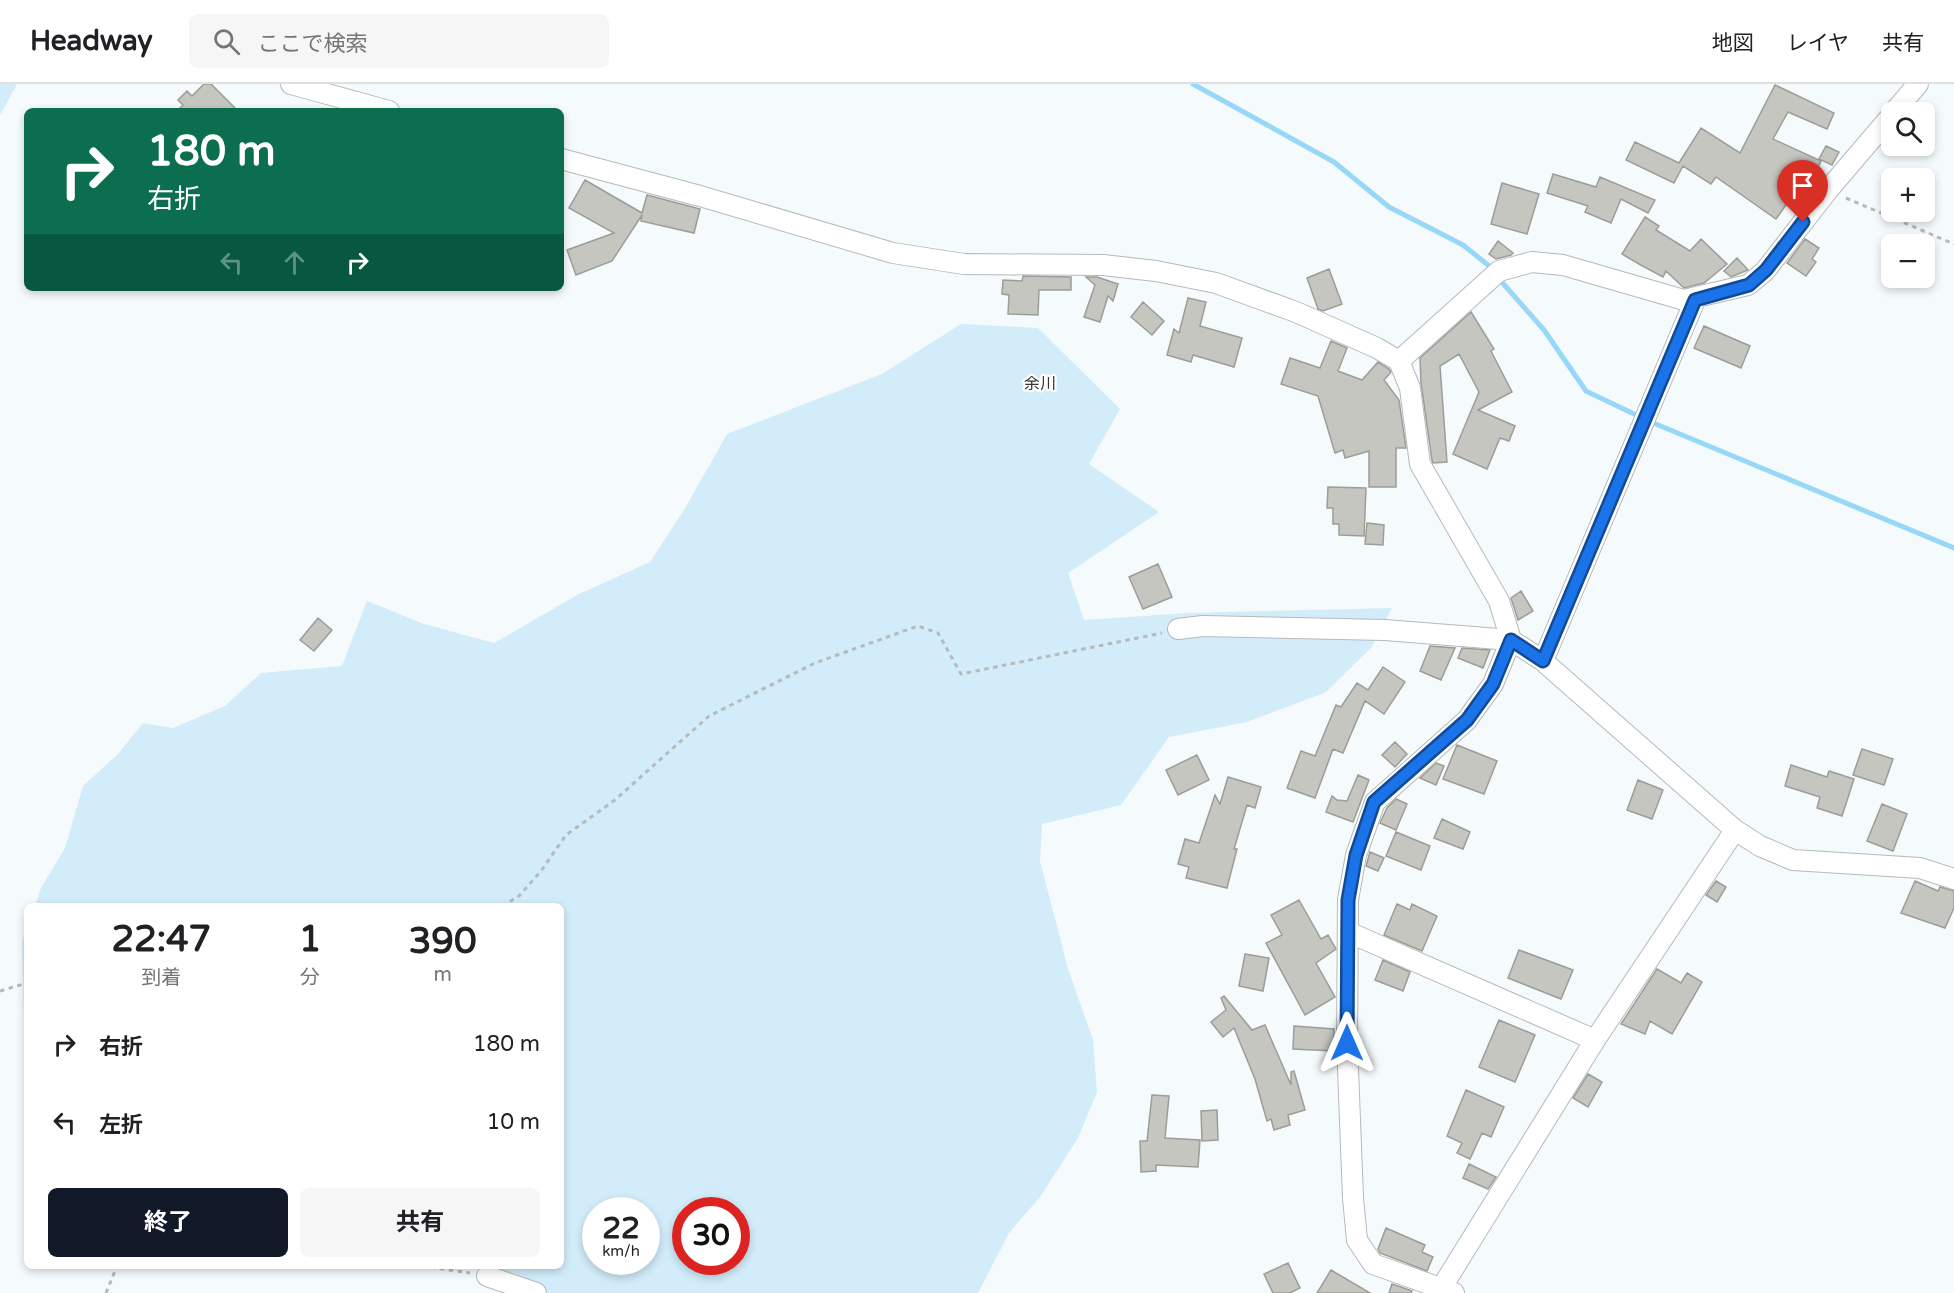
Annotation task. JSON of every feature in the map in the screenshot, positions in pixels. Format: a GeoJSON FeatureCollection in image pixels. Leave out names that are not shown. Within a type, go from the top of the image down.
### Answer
{"type":"FeatureCollection","features":[{"type":"Feature","properties":{"kind":"street"},"geometry":{"type":"LineString","coordinates":[[291,84],[378,108]]}},
{"type":"Feature","properties":{"kind":"street"},"geometry":{"type":"LineString","coordinates":[[1903,102],[1918,84]]}},
{"type":"Feature","properties":{"kind":"street"},"geometry":{"type":"LineString","coordinates":[[1399,361],[1500,271],[1532,262],[1563,265],[1684,300],[1695,300],[1749,285],[1766,270],[1828,190],[1881,128]]}},
{"type":"Feature","properties":{"kind":"street"},"geometry":{"type":"LineString","coordinates":[[564,160],[700,196],[893,253],[964,264],[1103,265],[1156,271],[1216,283],[1296,312],[1377,348],[1399,361],[1410,388],[1420,464],[1499,602],[1511,640],[1493,684],[1467,720],[1374,802],[1356,855],[1348,900],[1347,1043],[1353,1198],[1357,1240],[1373,1264],[1448,1290],[1595,1041],[1735,830]]}},
{"type":"Feature","properties":{"kind":"street"},"geometry":{"type":"LineString","coordinates":[[1543,661],[1695,300]]}},
{"type":"Feature","properties":{"kind":"street"},"geometry":{"type":"LineString","coordinates":[[1178,630],[1203,626],[1385,630],[1511,640],[1543,661],[1735,830],[1760,846],[1793,860],[1920,868],[1954,879]]}},
{"type":"Feature","properties":{"kind":"street"},"geometry":{"type":"LineString","coordinates":[[1348,932],[1595,1041]]}},
{"type":"Feature","properties":{"kind":"street"},"geometry":{"type":"LineString","coordinates":[[487,1276],[536,1293]]}},
{"type":"Feature","properties":{"kind":"path"},"geometry":{"type":"LineString","coordinates":[[1828,190],[1954,244]]}},
{"type":"Feature","properties":{"kind":"path"},"geometry":{"type":"LineString","coordinates":[[507,903],[519,896],[541,871],[566,835],[615,800],[709,716],[814,663],[918,626],[938,633],[961,674],[1178,630]]}},
{"type":"Feature","properties":{"kind":"path"},"geometry":{"type":"LineString","coordinates":[[0,991],[24,984]]}},
{"type":"Feature","properties":{"kind":"path"},"geometry":{"type":"LineString","coordinates":[[106,1293],[116,1269]]}},
{"type":"Feature","properties":{"kind":"path"},"geometry":{"type":"LineString","coordinates":[[442,1269],[487,1276]]}},
{"type":"Feature","properties":{"kind":"shaded area"},"geometry":{"type":"Polygon","coordinates":[[[0,84],[17,84],[0,115],[0,84]]]}},
{"type":"Feature","properties":{"kind":"shaded area"},"geometry":{"type":"Polygon","coordinates":[[[961,324],[1038,328],[1120,409],[1089,464],[1159,512],[1068,573],[1084,620],[1188,613],[1392,608],[1371,648],[1326,692],[1247,722],[1169,737],[1121,805],[1042,824],[1040,861],[1068,969],[1093,1040],[1097,1092],[1078,1138],[1040,1197],[1009,1233],[978,1293],[512,1293],[492,1269],[564,1269],[564,903],[36,903],[41,888],[65,848],[83,786],[118,754],[143,723],[173,728],[225,706],[261,673],[342,666],[367,601],[424,624],[494,643],[579,594],[650,562],[684,510],[727,434],[882,374],[961,324]]]}},
{"type":"Feature","properties":{"kind":"shaded area"},"geometry":{"type":"Polygon","coordinates":[[[24,935],[24,1018],[22,941],[24,935]]]}},
{"type":"Feature","properties":{"kind":"building"},"geometry":{"type":"Polygon","coordinates":[[[204,84],[211,84],[235,108],[180,108],[183,105],[178,100],[187,91],[192,96],[204,84]]]}},
{"type":"Feature","properties":{"kind":"building"},"geometry":{"type":"Polygon","coordinates":[[[1775,85],[1834,113],[1827,129],[1788,112],[1773,139],[1821,161],[1806,191],[1810,194],[1798,209],[1788,202],[1776,219],[1716,177],[1711,184],[1683,166],[1674,183],[1626,160],[1635,142],[1679,163],[1701,128],[1740,153],[1775,85]]]}},
{"type":"Feature","properties":{"kind":"building"},"geometry":{"type":"Polygon","coordinates":[[[1826,146],[1839,152],[1832,165],[1819,159],[1826,146]]]}},
{"type":"Feature","properties":{"kind":"building"},"geometry":{"type":"Polygon","coordinates":[[[1553,174],[1596,187],[1600,177],[1655,200],[1648,213],[1621,199],[1611,223],[1585,212],[1588,206],[1547,193],[1553,174]]]}},
{"type":"Feature","properties":{"kind":"building"},"geometry":{"type":"Polygon","coordinates":[[[585,180],[642,213],[647,195],[700,209],[694,233],[641,221],[642,215],[612,261],[576,275],[567,250],[614,233],[569,208],[585,180]]]}},
{"type":"Feature","properties":{"kind":"building"},"geometry":{"type":"Polygon","coordinates":[[[1502,183],[1539,194],[1527,234],[1491,224],[1502,183]]]}},
{"type":"Feature","properties":{"kind":"building"},"geometry":{"type":"Polygon","coordinates":[[[1645,217],[1659,226],[1656,230],[1690,251],[1701,239],[1727,264],[1704,283],[1684,288],[1666,271],[1663,277],[1639,264],[1622,254],[1645,217]]]}},
{"type":"Feature","properties":{"kind":"building"},"geometry":{"type":"Polygon","coordinates":[[[1805,239],[1819,248],[1812,259],[1816,262],[1806,276],[1787,263],[1805,239]]]}},
{"type":"Feature","properties":{"kind":"building"},"geometry":{"type":"Polygon","coordinates":[[[1498,241],[1513,253],[1496,259],[1489,254],[1498,241]]]}},
{"type":"Feature","properties":{"kind":"building"},"geometry":{"type":"Polygon","coordinates":[[[1737,258],[1748,270],[1731,277],[1724,271],[1737,258]]]}},
{"type":"Feature","properties":{"kind":"building"},"geometry":{"type":"Polygon","coordinates":[[[1329,269],[1342,304],[1323,311],[1318,309],[1307,278],[1329,269]]]}},
{"type":"Feature","properties":{"kind":"building"},"geometry":{"type":"Polygon","coordinates":[[[1023,276],[1071,277],[1071,290],[1039,290],[1038,315],[1008,314],[1009,295],[1002,294],[1003,280],[1022,281],[1023,276]]]}},
{"type":"Feature","properties":{"kind":"building"},"geometry":{"type":"Polygon","coordinates":[[[1086,277],[1097,277],[1118,284],[1113,301],[1108,296],[1100,322],[1084,317],[1095,285],[1086,277]]]}},
{"type":"Feature","properties":{"kind":"building"},"geometry":{"type":"Polygon","coordinates":[[[1188,298],[1206,302],[1200,326],[1242,338],[1234,367],[1193,355],[1191,362],[1167,355],[1174,329],[1179,333],[1188,298]]]}},
{"type":"Feature","properties":{"kind":"building"},"geometry":{"type":"Polygon","coordinates":[[[1143,302],[1164,321],[1152,335],[1131,317],[1143,302]]]}},
{"type":"Feature","properties":{"kind":"building"},"geometry":{"type":"Polygon","coordinates":[[[1471,312],[1494,349],[1491,351],[1512,392],[1478,410],[1515,426],[1509,441],[1500,438],[1487,469],[1453,454],[1479,392],[1459,354],[1440,366],[1447,462],[1433,463],[1432,460],[1421,383],[1420,358],[1471,312]]]}},
{"type":"Feature","properties":{"kind":"building"},"geometry":{"type":"Polygon","coordinates":[[[1704,326],[1750,346],[1741,368],[1694,348],[1704,326]]]}},
{"type":"Feature","properties":{"kind":"building"},"geometry":{"type":"Polygon","coordinates":[[[1331,341],[1347,348],[1338,371],[1362,380],[1378,362],[1391,372],[1384,380],[1399,400],[1406,448],[1396,448],[1396,487],[1369,487],[1369,451],[1345,458],[1343,450],[1335,453],[1318,396],[1281,384],[1290,358],[1320,368],[1331,341]]]}},
{"type":"Feature","properties":{"kind":"building"},"geometry":{"type":"Polygon","coordinates":[[[1328,487],[1366,488],[1364,536],[1339,535],[1339,524],[1333,524],[1333,508],[1327,508],[1328,487]]]}},
{"type":"Feature","properties":{"kind":"building"},"geometry":{"type":"Polygon","coordinates":[[[1367,523],[1384,525],[1383,545],[1365,544],[1367,523]]]}},
{"type":"Feature","properties":{"kind":"building"},"geometry":{"type":"Polygon","coordinates":[[[1158,564],[1172,597],[1143,609],[1129,577],[1158,564]]]}},
{"type":"Feature","properties":{"kind":"building"},"geometry":{"type":"Polygon","coordinates":[[[1521,591],[1533,611],[1518,620],[1511,598],[1521,591]]]}},
{"type":"Feature","properties":{"kind":"building"},"geometry":{"type":"Polygon","coordinates":[[[318,618],[332,630],[314,651],[300,640],[318,618]]]}},
{"type":"Feature","properties":{"kind":"building"},"geometry":{"type":"Polygon","coordinates":[[[1430,646],[1455,648],[1441,680],[1420,671],[1430,646]]]}},
{"type":"Feature","properties":{"kind":"building"},"geometry":{"type":"Polygon","coordinates":[[[1462,648],[1490,650],[1483,668],[1458,658],[1462,648]]]}},
{"type":"Feature","properties":{"kind":"building"},"geometry":{"type":"Polygon","coordinates":[[[1383,667],[1405,682],[1384,714],[1365,701],[1343,753],[1333,749],[1315,798],[1287,788],[1301,751],[1315,756],[1336,705],[1341,707],[1357,683],[1368,690],[1383,667]]]}},
{"type":"Feature","properties":{"kind":"building"},"geometry":{"type":"Polygon","coordinates":[[[1395,742],[1407,754],[1395,767],[1382,755],[1395,742]]]}},
{"type":"Feature","properties":{"kind":"building"},"geometry":{"type":"Polygon","coordinates":[[[1457,745],[1497,761],[1484,794],[1443,779],[1457,745]]]}},
{"type":"Feature","properties":{"kind":"building"},"geometry":{"type":"Polygon","coordinates":[[[1862,749],[1893,759],[1884,785],[1853,775],[1862,749]]]}},
{"type":"Feature","properties":{"kind":"building"},"geometry":{"type":"Polygon","coordinates":[[[1197,755],[1209,780],[1178,795],[1166,770],[1197,755]]]}},
{"type":"Feature","properties":{"kind":"building"},"geometry":{"type":"Polygon","coordinates":[[[1436,763],[1444,766],[1436,785],[1420,778],[1436,763]]]}},
{"type":"Feature","properties":{"kind":"building"},"geometry":{"type":"Polygon","coordinates":[[[1791,765],[1827,777],[1829,771],[1854,779],[1842,816],[1817,808],[1820,797],[1785,786],[1791,765]]]}},
{"type":"Feature","properties":{"kind":"building"},"geometry":{"type":"Polygon","coordinates":[[[1358,775],[1369,780],[1353,822],[1326,812],[1332,796],[1337,800],[1347,801],[1358,775]]]}},
{"type":"Feature","properties":{"kind":"building"},"geometry":{"type":"Polygon","coordinates":[[[1228,777],[1261,787],[1255,808],[1247,805],[1234,849],[1237,849],[1227,888],[1186,878],[1189,867],[1178,864],[1185,839],[1199,843],[1215,795],[1220,804],[1228,777]]]}},
{"type":"Feature","properties":{"kind":"building"},"geometry":{"type":"Polygon","coordinates":[[[1638,780],[1663,790],[1652,819],[1627,810],[1638,780]]]}},
{"type":"Feature","properties":{"kind":"building"},"geometry":{"type":"Polygon","coordinates":[[[1396,799],[1407,804],[1396,830],[1380,823],[1387,808],[1396,799]]]}},
{"type":"Feature","properties":{"kind":"building"},"geometry":{"type":"Polygon","coordinates":[[[1882,804],[1907,814],[1893,851],[1867,841],[1882,804]]]}},
{"type":"Feature","properties":{"kind":"building"},"geometry":{"type":"Polygon","coordinates":[[[1442,819],[1470,832],[1463,849],[1434,838],[1442,819]]]}},
{"type":"Feature","properties":{"kind":"building"},"geometry":{"type":"Polygon","coordinates":[[[1396,832],[1430,846],[1421,870],[1386,856],[1396,832]]]}},
{"type":"Feature","properties":{"kind":"building"},"geometry":{"type":"Polygon","coordinates":[[[1370,852],[1384,858],[1378,871],[1366,866],[1370,852]]]}},
{"type":"Feature","properties":{"kind":"building"},"geometry":{"type":"Polygon","coordinates":[[[1716,881],[1726,887],[1717,902],[1706,895],[1716,881]]]}},
{"type":"Feature","properties":{"kind":"building"},"geometry":{"type":"Polygon","coordinates":[[[1915,881],[1938,891],[1940,887],[1954,891],[1954,908],[1945,928],[1901,913],[1915,881]]]}},
{"type":"Feature","properties":{"kind":"building"},"geometry":{"type":"Polygon","coordinates":[[[1299,900],[1321,939],[1328,935],[1336,949],[1316,963],[1335,997],[1305,1015],[1266,943],[1282,935],[1271,915],[1299,900]]]}},
{"type":"Feature","properties":{"kind":"building"},"geometry":{"type":"Polygon","coordinates":[[[1397,904],[1410,910],[1412,904],[1437,916],[1422,951],[1384,935],[1397,904]]]}},
{"type":"Feature","properties":{"kind":"building"},"geometry":{"type":"Polygon","coordinates":[[[1519,950],[1573,970],[1561,999],[1508,978],[1519,950]]]}},
{"type":"Feature","properties":{"kind":"building"},"geometry":{"type":"Polygon","coordinates":[[[1245,954],[1269,958],[1263,991],[1239,986],[1245,954]]]}},
{"type":"Feature","properties":{"kind":"building"},"geometry":{"type":"Polygon","coordinates":[[[1383,960],[1410,972],[1403,991],[1375,980],[1383,960]]]}},
{"type":"Feature","properties":{"kind":"building"},"geometry":{"type":"Polygon","coordinates":[[[1657,969],[1681,983],[1687,973],[1702,982],[1672,1034],[1650,1021],[1645,1034],[1621,1024],[1657,969]]]}},
{"type":"Feature","properties":{"kind":"building"},"geometry":{"type":"Polygon","coordinates":[[[1224,996],[1252,1030],[1265,1025],[1291,1085],[1291,1072],[1294,1071],[1305,1110],[1288,1115],[1290,1125],[1274,1130],[1271,1119],[1267,1121],[1255,1079],[1234,1028],[1223,1037],[1211,1022],[1226,1010],[1221,998],[1224,996]]]}},
{"type":"Feature","properties":{"kind":"building"},"geometry":{"type":"Polygon","coordinates":[[[1499,1020],[1535,1035],[1515,1082],[1479,1067],[1499,1020]]]}},
{"type":"Feature","properties":{"kind":"building"},"geometry":{"type":"Polygon","coordinates":[[[1294,1026],[1334,1029],[1333,1051],[1293,1049],[1294,1026]]]}},
{"type":"Feature","properties":{"kind":"building"},"geometry":{"type":"Polygon","coordinates":[[[1588,1074],[1602,1082],[1588,1107],[1573,1098],[1588,1074]]]}},
{"type":"Feature","properties":{"kind":"building"},"geometry":{"type":"Polygon","coordinates":[[[1466,1090],[1504,1107],[1491,1137],[1482,1133],[1470,1159],[1457,1153],[1462,1143],[1447,1136],[1466,1090]]]}},
{"type":"Feature","properties":{"kind":"building"},"geometry":{"type":"Polygon","coordinates":[[[1152,1095],[1169,1096],[1165,1138],[1200,1140],[1198,1167],[1156,1165],[1156,1171],[1141,1172],[1140,1141],[1147,1141],[1152,1095]]]}},
{"type":"Feature","properties":{"kind":"building"},"geometry":{"type":"Polygon","coordinates":[[[1217,1110],[1218,1140],[1202,1141],[1201,1111],[1217,1110]]]}},
{"type":"Feature","properties":{"kind":"building"},"geometry":{"type":"Polygon","coordinates":[[[1469,1164],[1496,1177],[1488,1189],[1463,1178],[1469,1164]]]}},
{"type":"Feature","properties":{"kind":"building"},"geometry":{"type":"Polygon","coordinates":[[[1386,1228],[1425,1245],[1422,1252],[1433,1257],[1427,1271],[1380,1253],[1378,1249],[1386,1228]]]}},
{"type":"Feature","properties":{"kind":"building"},"geometry":{"type":"Polygon","coordinates":[[[1288,1263],[1300,1288],[1290,1293],[1273,1293],[1264,1274],[1288,1263]]]}},
{"type":"Feature","properties":{"kind":"building"},"geometry":{"type":"Polygon","coordinates":[[[1331,1270],[1370,1293],[1317,1293],[1331,1270]]]}},
{"type":"Feature","properties":{"kind":"building"},"geometry":{"type":"Polygon","coordinates":[[[1392,1284],[1412,1291],[1411,1293],[1389,1293],[1392,1284]]]}},
{"type":"Feature","properties":{"kind":"waterway"},"geometry":{"type":"LineString","coordinates":[[1193,84],[1334,162],[1389,207],[1463,245],[1488,265]]}},
{"type":"Feature","properties":{"kind":"waterway"},"geometry":{"type":"LineString","coordinates":[[1500,280],[1544,330],[1586,391],[1634,414]]}},
{"type":"Feature","properties":{"kind":"waterway"},"geometry":{"type":"LineString","coordinates":[[1651,422],[1954,548]]}},
{"type":"Feature","properties":{"kind":"district","name":"余川"},"geometry":{"type":"Point","coordinates":[1040,384]}},
{"type":"Feature","properties":{"kind":"route"},"geometry":{"type":"LineString","coordinates":[[1347,1043],[1348,900],[1356,855],[1374,802],[1467,720],[1493,684],[1511,640],[1543,661],[1695,300],[1749,285],[1766,270],[1803,222]]}}]}
